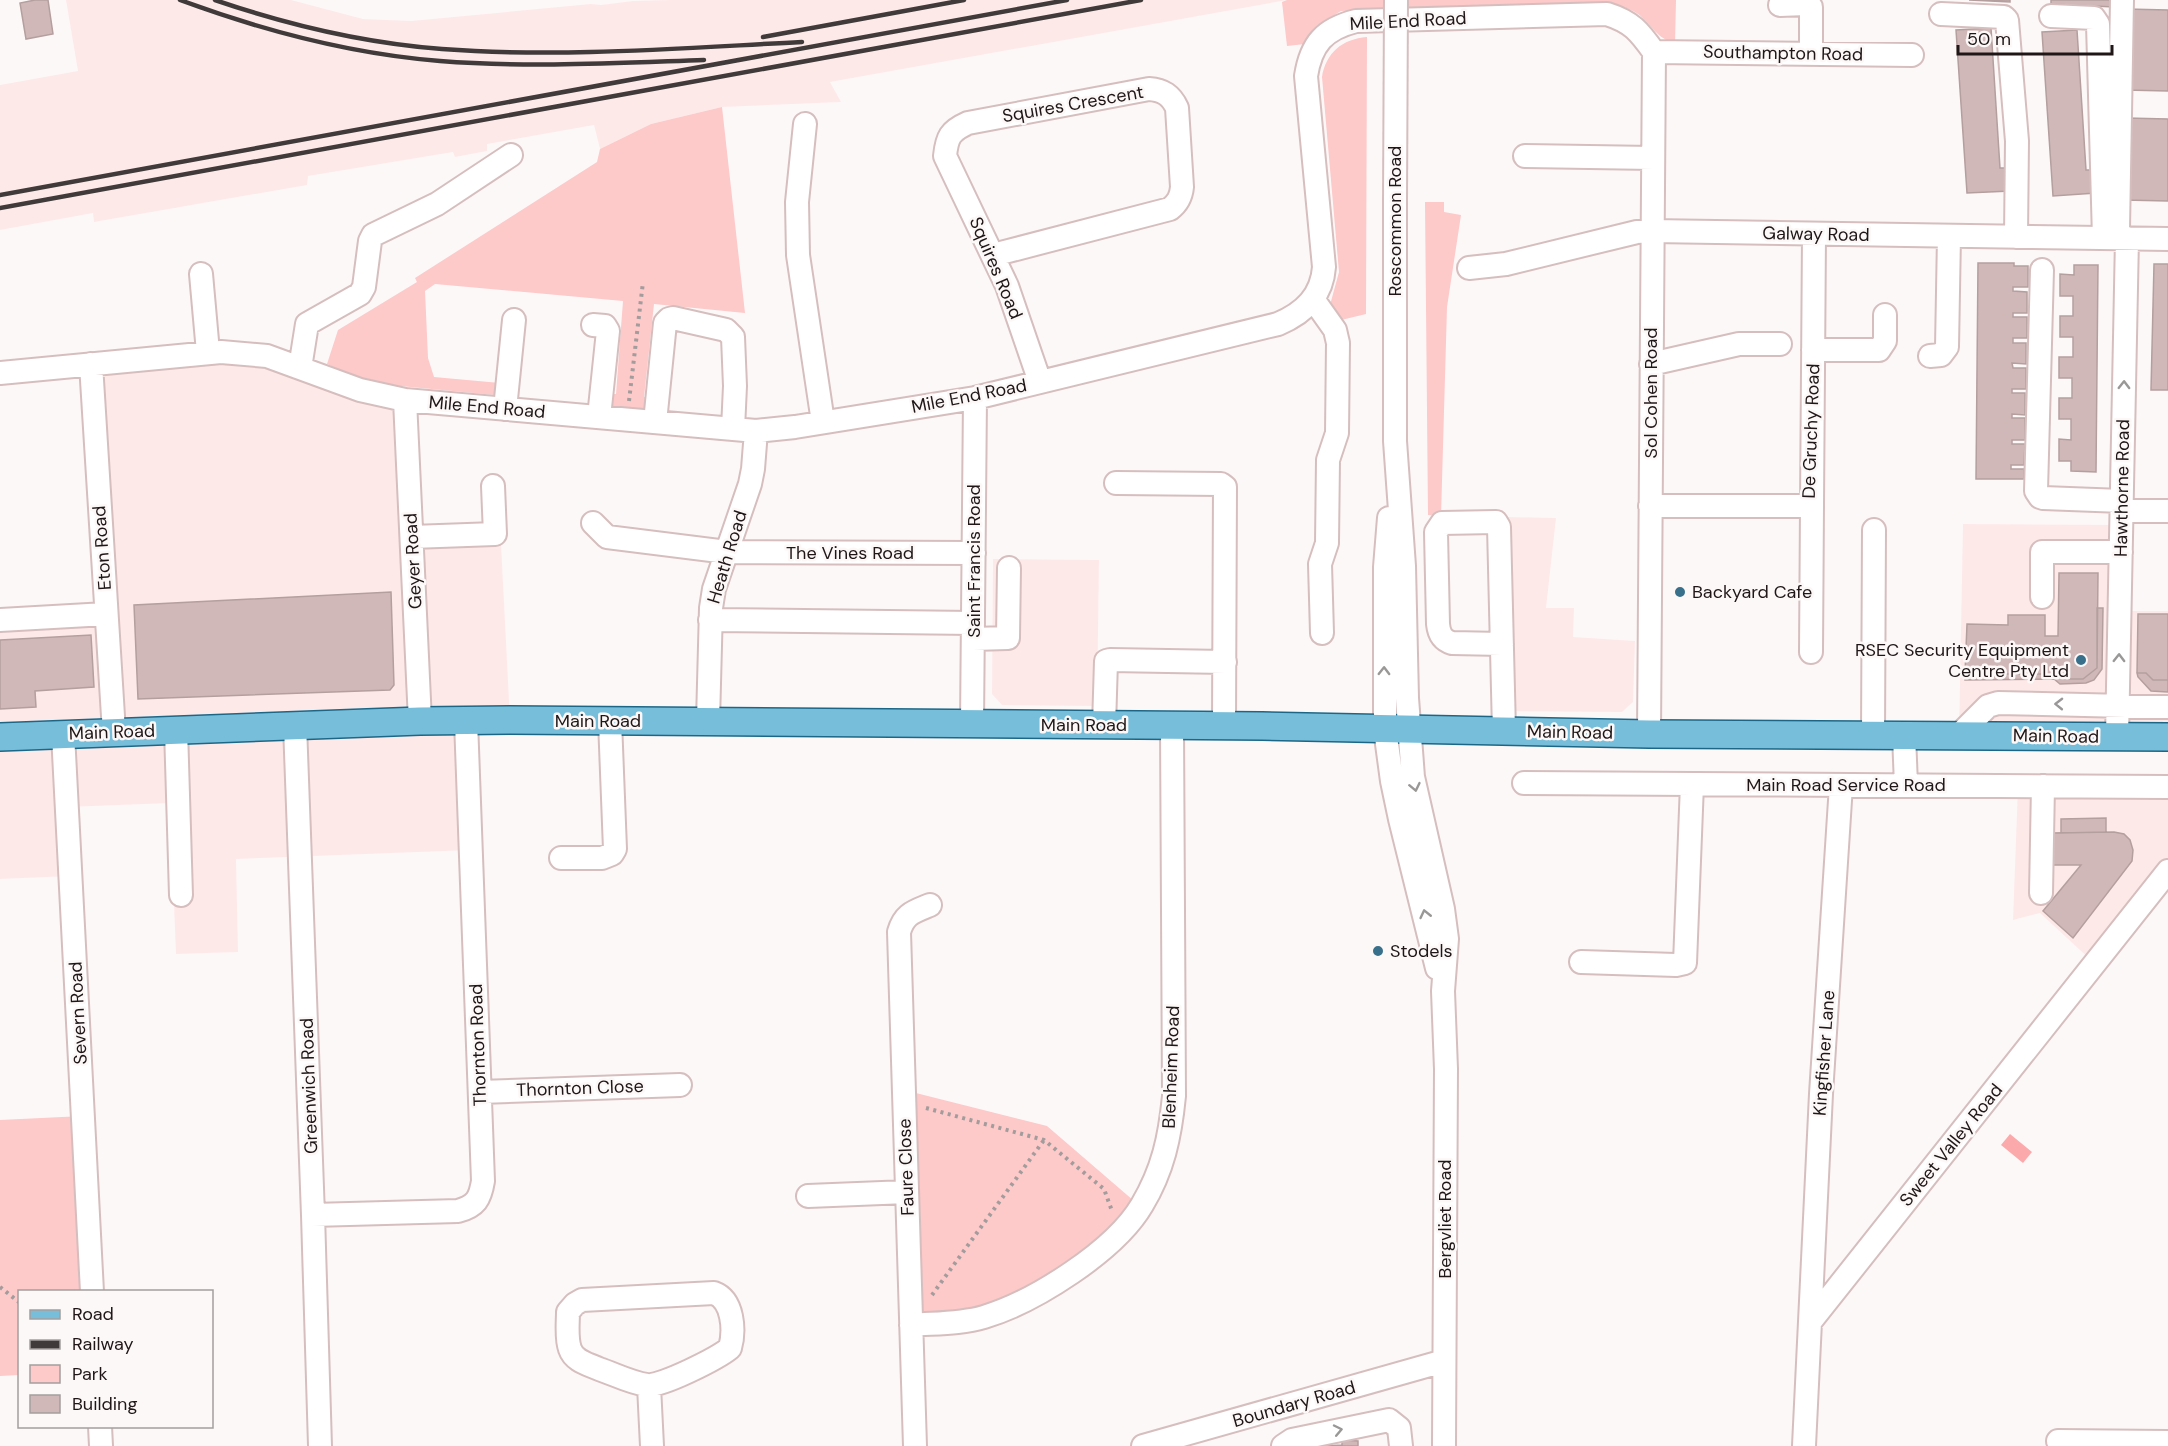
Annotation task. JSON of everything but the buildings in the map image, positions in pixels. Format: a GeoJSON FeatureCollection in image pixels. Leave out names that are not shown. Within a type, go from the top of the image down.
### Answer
{"type":"FeatureCollection","features":[{"type":"Feature","properties":{"kind":"main road","name":"Main Road"},"geometry":{"type":"LineString","coordinates":[[0,737],[466,720],[1172,725],[1649,734],[2168,737]]}},
{"type":"Feature","properties":{"kind":"street","name":"Roscommon Road"},"geometry":{"type":"LineString","coordinates":[[1395,0],[1395,441],[1385,567],[1397,729]]}},
{"type":"Feature","properties":{"kind":"street"},"geometry":{"type":"LineString","coordinates":[[2116,238],[2122,0]]}},
{"type":"Feature","properties":{"kind":"street"},"geometry":{"type":"LineString","coordinates":[[1780,4],[1806,4],[1811,7],[1811,54]]}},
{"type":"Feature","properties":{"kind":"street","name":"Mile End Road"},"geometry":{"type":"LineString","coordinates":[[0,373],[208,352],[267,356],[360,390],[405,400],[745,430],[822,422],[975,398],[1278,324],[1299,313],[1314,299],[1323,280],[1324,267],[1306,76],[1316,45],[1327,33],[1340,25],[1356,21],[1607,14],[1623,20],[1639,31],[1654,52]]}},
{"type":"Feature","properties":{"kind":"street"},"geometry":{"type":"LineString","coordinates":[[1941,14],[2004,17],[2007,20],[2017,148],[2016,237]]}},
{"type":"Feature","properties":{"kind":"street"},"geometry":{"type":"LineString","coordinates":[[2051,16],[2094,18],[2098,24],[2116,238]]}},
{"type":"Feature","properties":{"kind":"street","name":"Southampton Road"},"geometry":{"type":"LineString","coordinates":[[1654,52],[1912,55]]}},
{"type":"Feature","properties":{"kind":"street","name":"Sol Cohen Road"},"geometry":{"type":"LineString","coordinates":[[1649,734],[1654,52]]}},
{"type":"Feature","properties":{"kind":"street","name":"Squires Crescent"},"geometry":{"type":"LineString","coordinates":[[945,156],[947,140],[955,129],[968,123],[1149,89],[1159,90],[1173,99],[1177,108],[1182,187],[1179,200],[1175,205],[1170,209],[993,255]]}},
{"type":"Feature","properties":{"kind":"street"},"geometry":{"type":"LineString","coordinates":[[805,124],[797,202],[798,255],[822,422]]}},
{"type":"Feature","properties":{"kind":"street"},"geometry":{"type":"LineString","coordinates":[[300,368],[308,324],[354,298],[364,287],[370,241],[373,235],[437,204],[511,155]]}},
{"type":"Feature","properties":{"kind":"street","name":"Squires Road"},"geometry":{"type":"LineString","coordinates":[[945,156],[1007,286],[1040,382]]}},
{"type":"Feature","properties":{"kind":"street"},"geometry":{"type":"LineString","coordinates":[[1525,156],[1653,158]]}},
{"type":"Feature","properties":{"kind":"street","name":"Galway Road"},"geometry":{"type":"LineString","coordinates":[[1469,268],[1506,264],[1637,232],[1652,231],[2168,239]]}},
{"type":"Feature","properties":{"kind":"street","name":"De Gruchy Road"},"geometry":{"type":"LineString","coordinates":[[1650,506],[1812,506],[1814,235]]}},
{"type":"Feature","properties":{"kind":"street"},"geometry":{"type":"LineString","coordinates":[[1930,356],[1941,355],[1947,346],[1949,236]]}},
{"type":"Feature","properties":{"kind":"street","name":"Hawthorne Road"},"geometry":{"type":"LineString","coordinates":[[2116,238],[2122,506],[2117,737]]}},
{"type":"Feature","properties":{"kind":"street"},"geometry":{"type":"LineString","coordinates":[[2042,270],[2036,491],[2040,498],[2168,511]]}},
{"type":"Feature","properties":{"kind":"street"},"geometry":{"type":"LineString","coordinates":[[201,274],[208,352]]}},
{"type":"Feature","properties":{"kind":"street"},"geometry":{"type":"LineString","coordinates":[[1314,299],[1335,330],[1338,343],[1337,433],[1328,460],[1327,543],[1320,564],[1322,633]]}},
{"type":"Feature","properties":{"kind":"street"},"geometry":{"type":"LineString","coordinates":[[1813,350],[1880,350],[1885,341],[1886,315]]}},
{"type":"Feature","properties":{"kind":"street","name":"Heath Road"},"geometry":{"type":"LineString","coordinates":[[655,422],[665,323],[673,318],[726,330],[733,337],[735,386],[752,477],[714,589],[710,620],[708,721]]}},
{"type":"Feature","properties":{"kind":"street"},"geometry":{"type":"LineString","coordinates":[[505,409],[514,320]]}},
{"type":"Feature","properties":{"kind":"street"},"geometry":{"type":"LineString","coordinates":[[593,326],[605,326],[608,331],[599,417]]}},
{"type":"Feature","properties":{"kind":"street"},"geometry":{"type":"LineString","coordinates":[[1651,364],[1739,344],[1780,344]]}},
{"type":"Feature","properties":{"kind":"street","name":"Eton Road"},"geometry":{"type":"LineString","coordinates":[[91,364],[114,732]]}},
{"type":"Feature","properties":{"kind":"street","name":"Saint Francis Road"},"geometry":{"type":"LineString","coordinates":[[972,725],[975,398]]}},
{"type":"Feature","properties":{"kind":"street","name":"Geyer Road"},"geometry":{"type":"LineString","coordinates":[[405,400],[420,721]]}},
{"type":"Feature","properties":{"kind":"street"},"geometry":{"type":"LineString","coordinates":[[1116,483],[1221,484],[1225,487],[1224,726]]}},
{"type":"Feature","properties":{"kind":"street"},"geometry":{"type":"LineString","coordinates":[[412,537],[495,534],[493,486]]}},
{"type":"Feature","properties":{"kind":"street"},"geometry":{"type":"LineString","coordinates":[[1811,652],[1812,506]]}},
{"type":"Feature","properties":{"kind":"street"},"geometry":{"type":"LineString","coordinates":[[1502,644],[1452,643],[1447,642],[1440,635],[1436,532],[1442,523],[1496,522],[1498,524],[1502,644],[1504,731]]}},
{"type":"Feature","properties":{"kind":"street","name":"The Vines Road"},"geometry":{"type":"LineString","coordinates":[[593,524],[607,537],[727,552],[974,553]]}},
{"type":"Feature","properties":{"kind":"street"},"geometry":{"type":"LineString","coordinates":[[1873,735],[1874,530]]}},
{"type":"Feature","properties":{"kind":"street"},"geometry":{"type":"LineString","coordinates":[[2043,597],[2042,552],[2121,552]]}},
{"type":"Feature","properties":{"kind":"street"},"geometry":{"type":"LineString","coordinates":[[710,620],[973,631],[1006,639],[1009,636],[1009,568]]}},
{"type":"Feature","properties":{"kind":"street"},"geometry":{"type":"LineString","coordinates":[[0,620],[106,614]]}},
{"type":"Feature","properties":{"kind":"street"},"geometry":{"type":"LineString","coordinates":[[1104,726],[1106,661],[1225,662]]}},
{"type":"Feature","properties":{"kind":"street"},"geometry":{"type":"LineString","coordinates":[[1959,735],[1988,706],[1994,703],[2168,707]]}},
{"type":"Feature","properties":{"kind":"street","name":"Thornton Road"},"geometry":{"type":"LineString","coordinates":[[313,1215],[458,1211],[477,1203],[481,1194],[483,1181],[466,720]]}},
{"type":"Feature","properties":{"kind":"street"},"geometry":{"type":"LineString","coordinates":[[561,858],[602,858],[612,854],[615,849],[610,721]]}},
{"type":"Feature","properties":{"kind":"street","name":"Greenwich Road"},"geometry":{"type":"LineString","coordinates":[[295,725],[320,1446]]}},
{"type":"Feature","properties":{"kind":"street","name":"Blenheim Road"},"geometry":{"type":"LineString","coordinates":[[911,1325],[957,1322],[1004,1310],[1076,1270],[1120,1232],[1141,1207],[1166,1153],[1174,1096],[1172,725]]}},
{"type":"Feature","properties":{"kind":"street"},"geometry":{"type":"LineString","coordinates":[[176,729],[182,895]]}},
{"type":"Feature","properties":{"kind":"street","name":"Bergvliet Road"},"geometry":{"type":"LineString","coordinates":[[1397,729],[1392,781],[1443,991],[1446,1070],[1444,1446]]}},
{"type":"Feature","properties":{"kind":"street","name":"Severn Road"},"geometry":{"type":"LineString","coordinates":[[63,734],[93,1290]]}},
{"type":"Feature","properties":{"kind":"street"},"geometry":{"type":"LineString","coordinates":[[1904,735],[1906,785]]}},
{"type":"Feature","properties":{"kind":"street","name":"Main Road Service Road"},"geometry":{"type":"LineString","coordinates":[[1524,783],[2168,787]]}},
{"type":"Feature","properties":{"kind":"street"},"geometry":{"type":"LineString","coordinates":[[1581,962],[1676,965],[1685,963],[1692,784]]}},
{"type":"Feature","properties":{"kind":"street","name":"Kingfisher Lane"},"geometry":{"type":"LineString","coordinates":[[1811,1321],[1821,1094],[1841,784]]}},
{"type":"Feature","properties":{"kind":"street"},"geometry":{"type":"LineString","coordinates":[[2041,893],[2043,786]]}},
{"type":"Feature","properties":{"kind":"street","name":"Sweet Valley Road"},"geometry":{"type":"LineString","coordinates":[[1811,1321],[2168,871]]}},
{"type":"Feature","properties":{"kind":"street","name":"Faure Close"},"geometry":{"type":"LineString","coordinates":[[915,1446],[898,932],[902,921],[911,913],[930,905]]}},
{"type":"Feature","properties":{"kind":"street","name":"Thornton Close"},"geometry":{"type":"LineString","coordinates":[[480,1092],[680,1085]]}},
{"type":"Feature","properties":{"kind":"street"},"geometry":{"type":"LineString","coordinates":[[807,1196],[907,1192]]}},
{"type":"Feature","properties":{"kind":"street"},"geometry":{"type":"LineString","coordinates":[[704,1293],[720,1295],[730,1312],[732,1335],[730,1348],[675,1377],[649,1386],[575,1358],[568,1343],[568,1312],[571,1307],[589,1299],[704,1293]]}},
{"type":"Feature","properties":{"kind":"street"},"geometry":{"type":"LineString","coordinates":[[1804,1446],[1811,1321]]}},
{"type":"Feature","properties":{"kind":"street","name":"Boundary Road"},"geometry":{"type":"LineString","coordinates":[[1143,1446],[1444,1361]]}},
{"type":"Feature","properties":{"kind":"street"},"geometry":{"type":"LineString","coordinates":[[649,1386],[652,1446]]}},
{"type":"Feature","properties":{"kind":"street"},"geometry":{"type":"LineString","coordinates":[[1283,1446],[1292,1440],[1389,1420],[1399,1428],[1401,1446]]}},
{"type":"Feature","properties":{"kind":"street"},"geometry":{"type":"LineString","coordinates":[[100,1428],[100,1446]]}},
{"type":"Feature","properties":{"kind":"street"},"geometry":{"type":"LineString","coordinates":[[2058,1441],[2129,1444],[2168,1442]]}},
{"type":"Feature","properties":{"kind":"path"},"geometry":{"type":"LineString","coordinates":[[627,420],[643,282]]}},
{"type":"Feature","properties":{"kind":"path"},"geometry":{"type":"LineString","coordinates":[[904,1108],[923,1107],[1044,1140],[1104,1190],[1120,1232]]}},
{"type":"Feature","properties":{"kind":"path"},"geometry":{"type":"LineString","coordinates":[[932,1296],[1044,1140]]}},
{"type":"Feature","properties":{"kind":"path"},"geometry":{"type":"LineString","coordinates":[[0,1287],[18,1301]]}},
{"type":"Feature","properties":{"kind":"shaded area"},"geometry":{"type":"Polygon","coordinates":[[[66,0],[291,0],[363,19],[411,21],[591,4],[670,0],[1287,0],[830,82],[841,102],[722,107],[651,124],[600,149],[594,125],[487,144],[487,151],[455,157],[453,152],[308,176],[307,185],[94,222],[93,213],[0,230],[0,85],[78,71],[66,0]]]}},
{"type":"Feature","properties":{"kind":"shaded area"},"geometry":{"type":"Polygon","coordinates":[[[208,352],[405,400],[412,546],[501,544],[510,720],[466,721],[471,850],[236,859],[238,952],[176,954],[170,803],[67,807],[70,876],[0,879],[0,611],[106,606],[91,364],[208,352]]]}},
{"type":"Feature","properties":{"kind":"shaded area"},"geometry":{"type":"Polygon","coordinates":[[[1508,517],[1556,518],[1546,608],[1574,608],[1573,637],[1635,641],[1633,702],[1622,712],[1509,711],[1508,517]]]}},
{"type":"Feature","properties":{"kind":"shaded area"},"geometry":{"type":"Polygon","coordinates":[[[1963,524],[2121,525],[2120,611],[2168,611],[2168,738],[1959,735],[1963,524]]]}},
{"type":"Feature","properties":{"kind":"shaded area"},"geometry":{"type":"Polygon","coordinates":[[[993,559],[1099,560],[1097,706],[1002,705],[992,694],[993,559]]]}},
{"type":"Feature","properties":{"kind":"shaded area"},"geometry":{"type":"Polygon","coordinates":[[[2018,786],[2168,787],[2168,872],[2094,963],[2040,913],[2013,920],[2018,786]]]}},
{"type":"Feature","properties":{"kind":"shaded area"},"geometry":{"type":"Polygon","coordinates":[[[2010,1134],[2032,1152],[2023,1163],[2001,1145],[2010,1134]]]}},
{"type":"Feature","properties":{"kind":"green space"},"geometry":{"type":"Polygon","coordinates":[[[1287,0],[1676,0],[1675,43],[1659,35],[1634,12],[1621,6],[1602,2],[1341,11],[1318,25],[1305,44],[1287,46],[1282,2],[1287,0]]]}},
{"type":"Feature","properties":{"kind":"green space"},"geometry":{"type":"Polygon","coordinates":[[[1367,37],[1366,314],[1337,321],[1330,305],[1339,272],[1322,77],[1331,54],[1343,44],[1367,37]]]}},
{"type":"Feature","properties":{"kind":"green space"},"geometry":{"type":"Polygon","coordinates":[[[722,107],[745,313],[654,304],[644,397],[655,398],[651,410],[610,406],[608,394],[616,394],[623,301],[435,284],[425,291],[428,358],[434,377],[500,383],[495,395],[379,384],[327,364],[338,330],[417,282],[415,278],[597,162],[600,149],[651,124],[722,107]]]}},
{"type":"Feature","properties":{"kind":"green space"},"geometry":{"type":"Polygon","coordinates":[[[1425,202],[1444,202],[1444,212],[1461,215],[1447,307],[1441,516],[1428,515],[1425,202]]]}},
{"type":"Feature","properties":{"kind":"green space"},"geometry":{"type":"Polygon","coordinates":[[[904,1090],[1047,1126],[1141,1207],[1028,1299],[911,1325],[904,1090]]]}},
{"type":"Feature","properties":{"kind":"green space"},"geometry":{"type":"Polygon","coordinates":[[[83,1116],[92,1290],[18,1290],[18,1375],[0,1376],[0,1120],[83,1116]]]}},
{"type":"Feature","properties":{"kind":"railway"},"geometry":{"type":"LineString","coordinates":[[180,0],[244,22],[308,40],[407,58],[539,65],[704,60]]}},
{"type":"Feature","properties":{"kind":"railway"},"geometry":{"type":"LineString","coordinates":[[215,0],[327,32],[442,49],[532,53],[802,42]]}},
{"type":"Feature","properties":{"kind":"railway"},"geometry":{"type":"LineString","coordinates":[[763,37],[964,0]]}},
{"type":"Feature","properties":{"kind":"railway"},"geometry":{"type":"LineString","coordinates":[[0,195],[1067,0]]}},
{"type":"Feature","properties":{"kind":"railway"},"geometry":{"type":"LineString","coordinates":[[0,208],[1141,0]]}},
{"type":"Feature","properties":{"kind":"place","name":"Backyard Cafe"},"geometry":{"type":"Point","coordinates":[1680,592]}},
{"type":"Feature","properties":{"kind":"place","name":"RSEC Security Equipment Centre Pty Ltd"},"geometry":{"type":"Point","coordinates":[2081,660]}},
{"type":"Feature","properties":{"kind":"place","name":"Stodels"},"geometry":{"type":"Point","coordinates":[1378,951]}}]}
